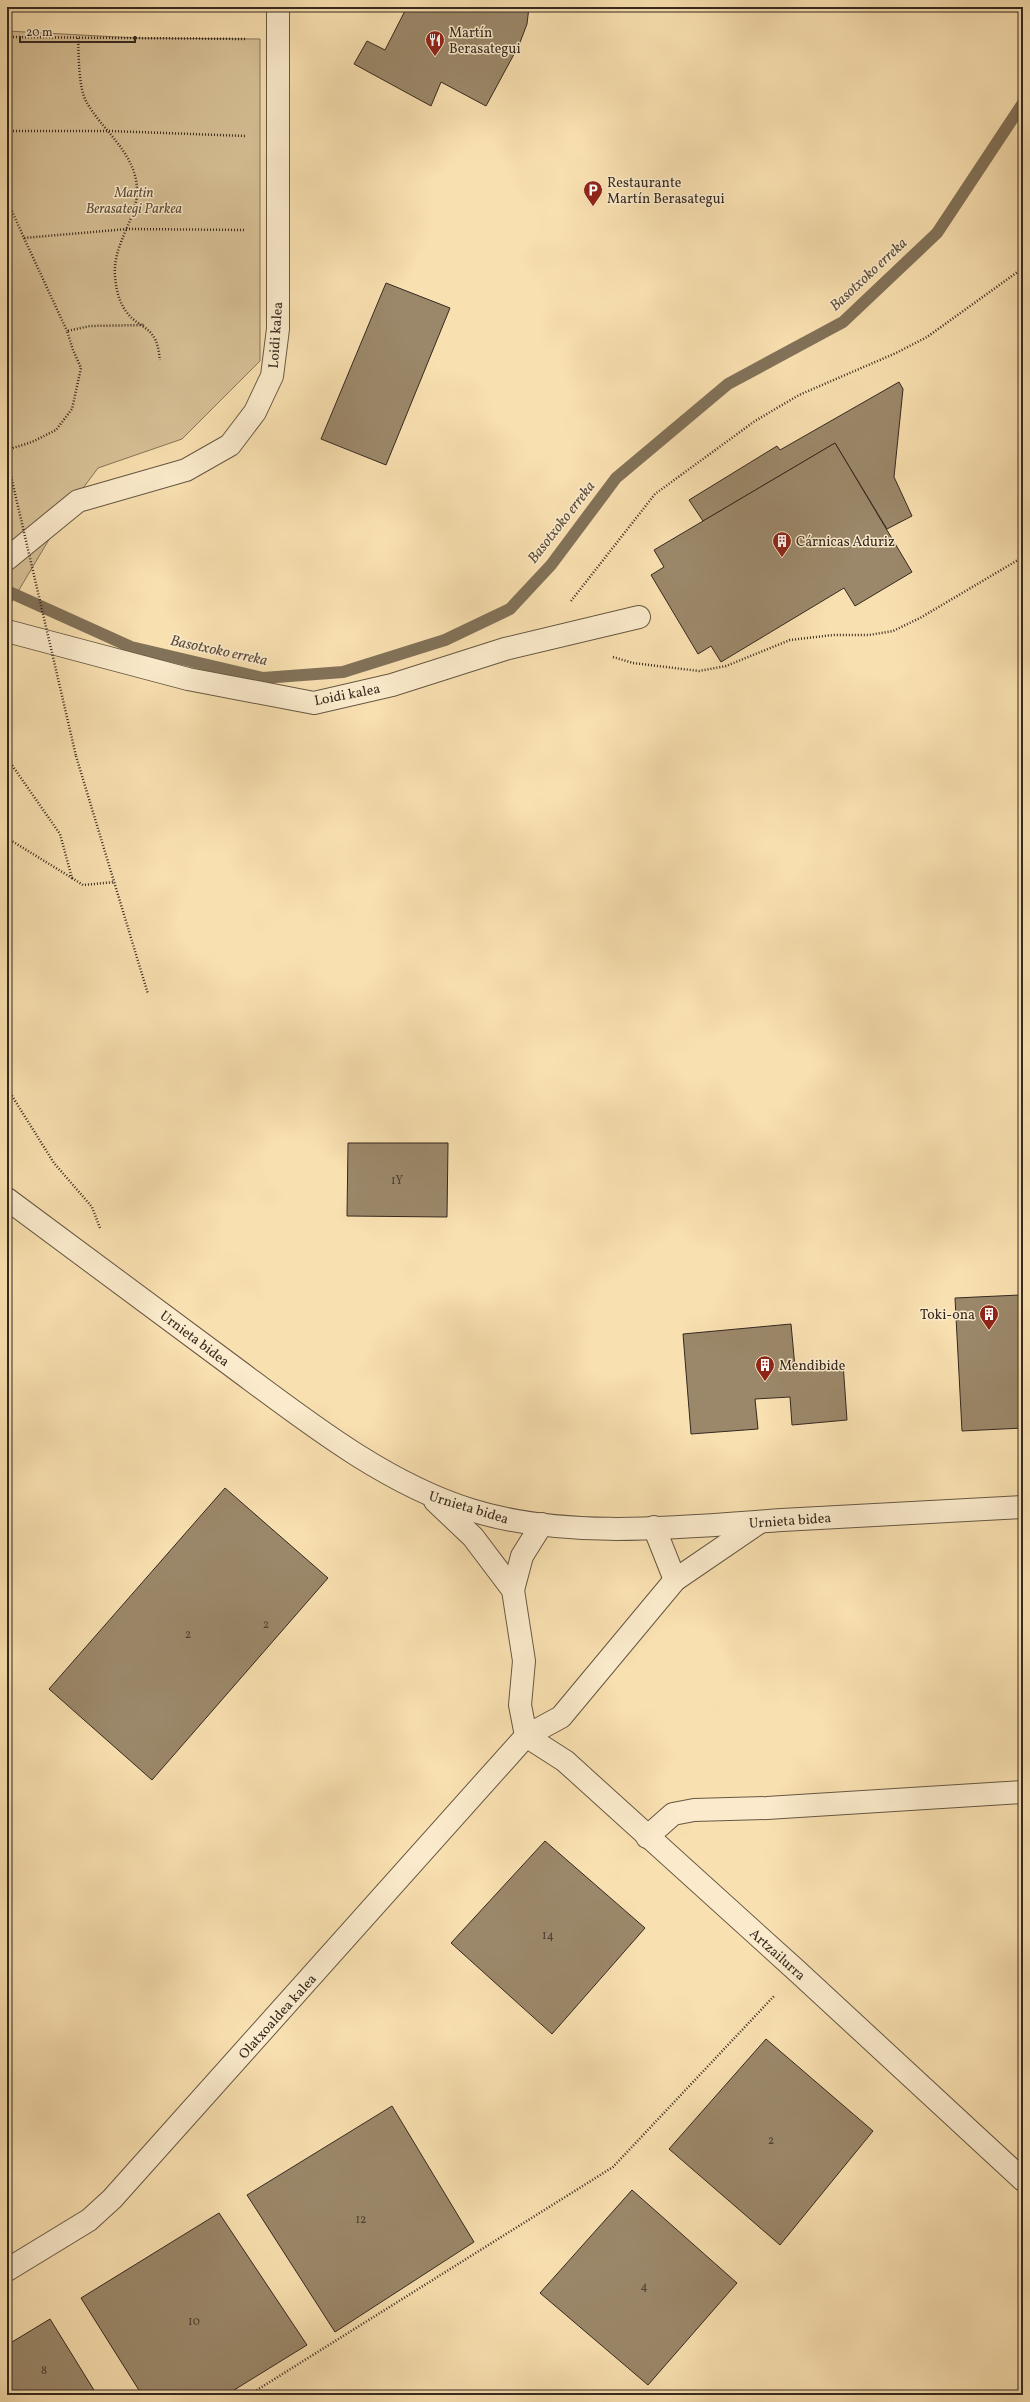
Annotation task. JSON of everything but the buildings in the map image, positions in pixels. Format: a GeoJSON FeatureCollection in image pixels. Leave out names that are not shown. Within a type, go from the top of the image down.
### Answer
{"type":"FeatureCollection","features":[{"type":"Feature","properties":{"kind":"street","name":"Loidi kalea"},"geometry":{"type":"LineString","coordinates":[[7,559],[78,501],[186,470],[230,445],[255,412],[272,376],[278,330],[278,7]]}},
{"type":"Feature","properties":{"kind":"street","name":"Loidi kalea"},"geometry":{"type":"LineString","coordinates":[[7,631],[188,679],[314,703],[392,685],[505,649],[639,617]]}},
{"type":"Feature","properties":{"kind":"street","name":"Urnieta bidea"},"geometry":{"type":"LineString","coordinates":[[7,1199],[286,1407],[395,1479],[428,1496],[473,1511],[515,1521],[577,1528],[654,1527],[1023,1507]]}},
{"type":"Feature","properties":{"kind":"street"},"geometry":{"type":"LineString","coordinates":[[428,1496],[473,1537],[513,1590]]}},
{"type":"Feature","properties":{"kind":"street","name":"Olatxoaldea kalea"},"geometry":{"type":"LineString","coordinates":[[7,2270],[89,2220],[112,2199],[526,1736],[561,1717],[676,1580],[760,1522]]}},
{"type":"Feature","properties":{"kind":"street"},"geometry":{"type":"LineString","coordinates":[[526,1736],[520,1705],[524,1660],[513,1590],[522,1556],[542,1524]]}},
{"type":"Feature","properties":{"kind":"street"},"geometry":{"type":"LineString","coordinates":[[654,1527],[676,1580]]}},
{"type":"Feature","properties":{"kind":"street","name":"Artzailurra"},"geometry":{"type":"LineString","coordinates":[[526,1736],[565,1761],[647,1838],[797,1971],[1023,2180]]}},
{"type":"Feature","properties":{"kind":"street"},"geometry":{"type":"LineString","coordinates":[[647,1838],[673,1814],[694,1810],[767,1808],[1023,1792]]}},
{"type":"Feature","properties":{"kind":"path"},"geometry":{"type":"LineString","coordinates":[[7,37],[278,39]]}},
{"type":"Feature","properties":{"kind":"path"},"geometry":{"type":"LineString","coordinates":[[78,38],[80,71],[86,103],[110,131],[129,162],[136,180],[136,202],[127,229],[115,255],[117,294],[129,316],[144,325],[155,339],[160,360]]}},
{"type":"Feature","properties":{"kind":"path"},"geometry":{"type":"LineString","coordinates":[[7,131],[110,131],[278,138]]}},
{"type":"Feature","properties":{"kind":"path"},"geometry":{"type":"LineString","coordinates":[[7,200],[67,331],[72,350],[81,368],[72,409],[56,430],[32,442],[13,448],[7,455]]}},
{"type":"Feature","properties":{"kind":"path"},"geometry":{"type":"LineString","coordinates":[[24,238],[127,229],[278,231]]}},
{"type":"Feature","properties":{"kind":"path"},"geometry":{"type":"LineString","coordinates":[[547,639],[572,599],[655,494],[755,421],[799,395],[896,353],[927,337],[1023,268]]}},
{"type":"Feature","properties":{"kind":"path"},"geometry":{"type":"LineString","coordinates":[[67,331],[90,326],[144,325]]}},
{"type":"Feature","properties":{"kind":"path"},"geometry":{"type":"LineString","coordinates":[[7,459],[76,756],[148,994]]}},
{"type":"Feature","properties":{"kind":"path"},"geometry":{"type":"LineString","coordinates":[[612,657],[633,663],[699,671],[726,666],[790,640],[833,635],[869,635],[892,631],[920,618],[1023,557]]}},
{"type":"Feature","properties":{"kind":"path"},"geometry":{"type":"LineString","coordinates":[[7,758],[60,834],[72,878]]}},
{"type":"Feature","properties":{"kind":"path"},"geometry":{"type":"LineString","coordinates":[[7,838],[83,885],[115,882]]}},
{"type":"Feature","properties":{"kind":"path"},"geometry":{"type":"LineString","coordinates":[[7,1088],[54,1163],[92,1207],[101,1226],[82,1255]]}},
{"type":"Feature","properties":{"kind":"path"},"geometry":{"type":"LineString","coordinates":[[249,2395],[613,2167],[797,1971]]}},
{"type":"Feature","properties":{"kind":"green space","name":"Martin Berasategi Parkea"},"geometry":{"type":"Polygon","coordinates":[[[7,31],[137,38],[260,39],[260,361],[182,439],[98,468],[66,511],[7,610],[7,31]]]}},
{"type":"Feature","properties":{"kind":"waterway","name":"Basotxoko erreka"},"geometry":{"type":"LineString","coordinates":[[7,591],[131,647],[263,678],[343,672],[445,640],[510,609],[551,565],[616,478],[728,384],[843,322],[937,233],[1023,103]]}},
{"type":"Feature","properties":{"kind":"place","name":"Martín Berasategui"},"geometry":{"type":"Point","coordinates":[435,57]}},
{"type":"Feature","properties":{"kind":"place","name":"Restaurante Martín Berasategui"},"geometry":{"type":"Point","coordinates":[593,207]}},
{"type":"Feature","properties":{"kind":"place","name":"Cárnicas Aduriz"},"geometry":{"type":"Point","coordinates":[782,558]}},
{"type":"Feature","properties":{"kind":"place","name":"Toki-ona"},"geometry":{"type":"Point","coordinates":[989,1331]}},
{"type":"Feature","properties":{"kind":"place","name":"Mendibide"},"geometry":{"type":"Point","coordinates":[765,1382]}}]}
